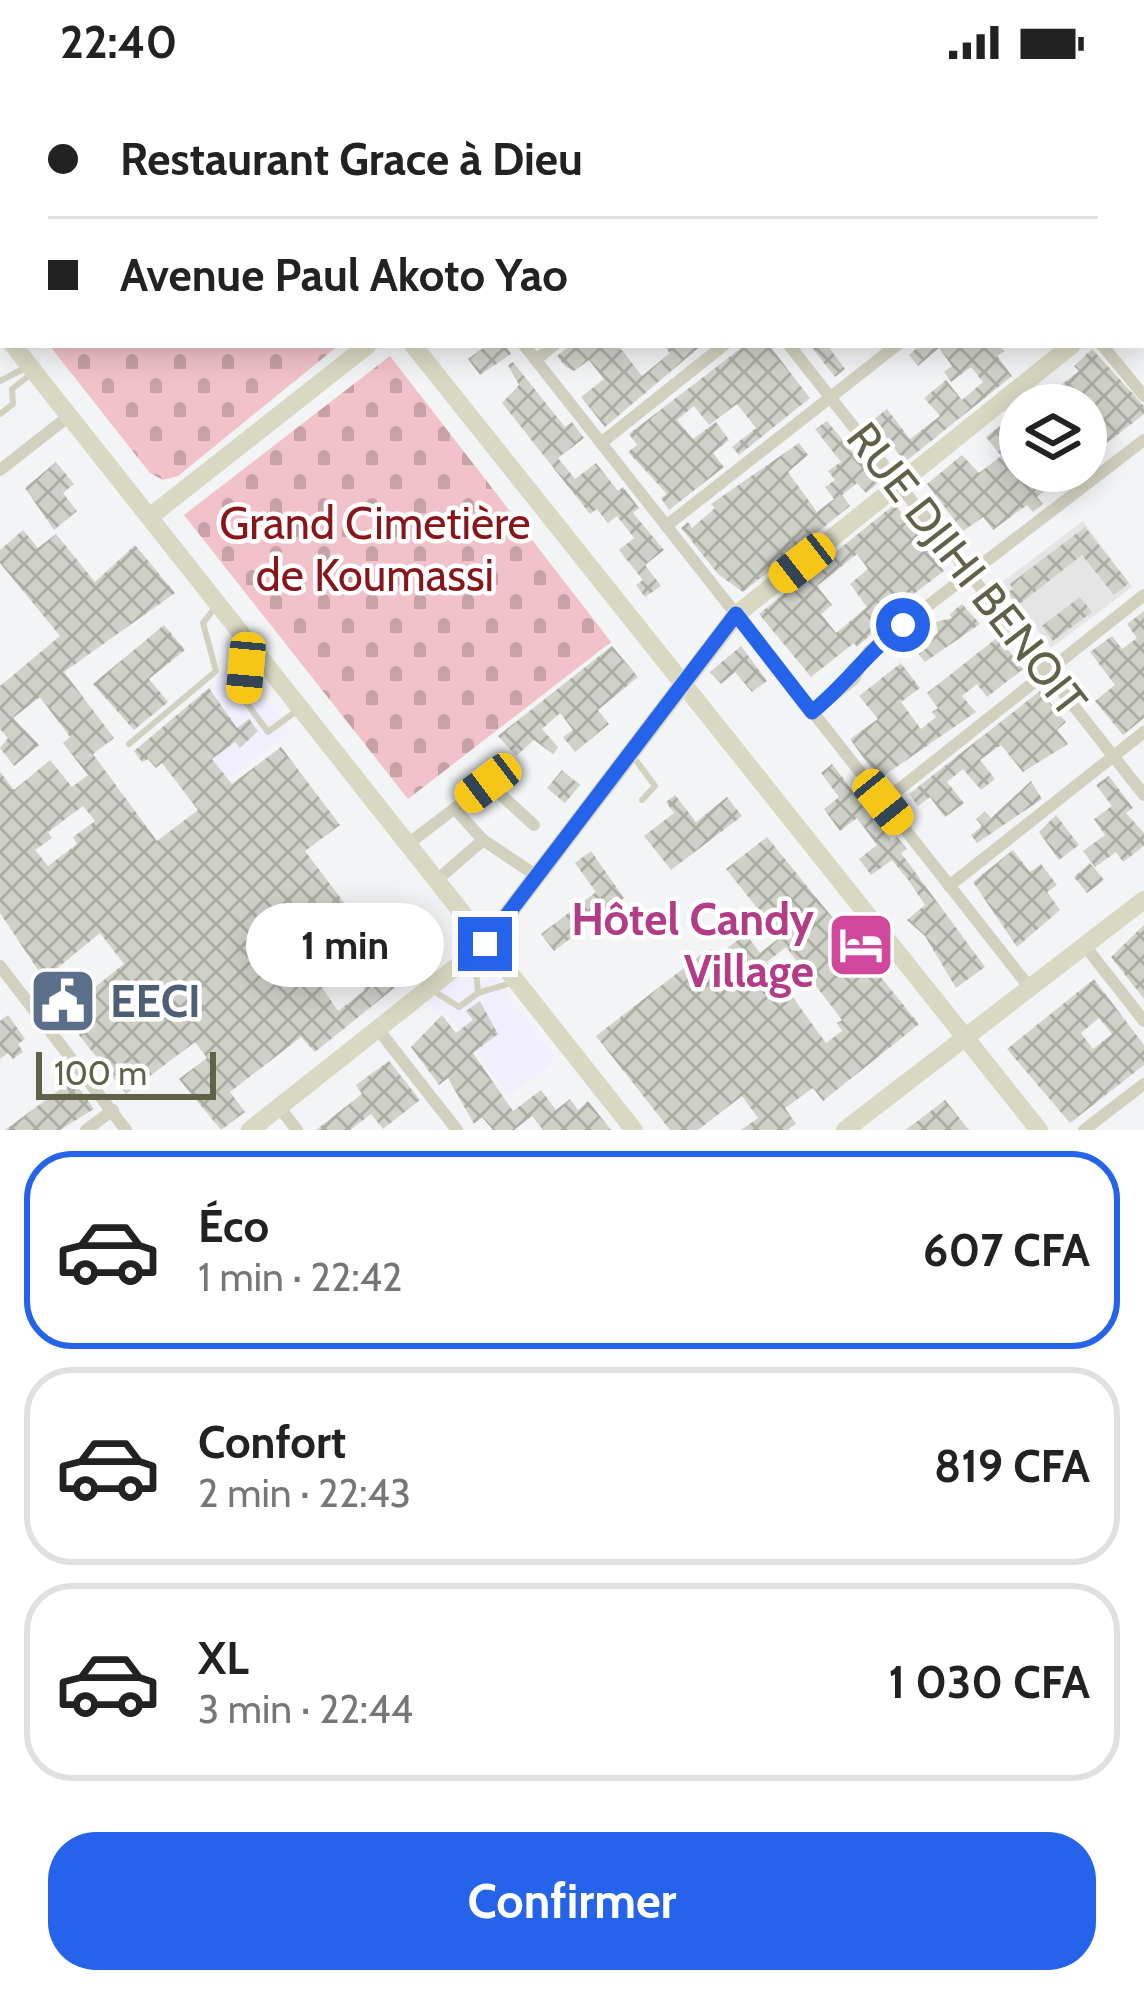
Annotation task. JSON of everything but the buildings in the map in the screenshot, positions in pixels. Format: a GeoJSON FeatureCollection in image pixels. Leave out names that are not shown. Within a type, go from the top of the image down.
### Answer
{"type":"FeatureCollection","features":[{"type":"Feature","properties":{"kind":"street"},"geometry":{"type":"LineString","coordinates":[[15,348],[302,707],[436,881],[480,948],[515,982],[634,1130]]}},
{"type":"Feature","properties":{"kind":"street"},"geometry":{"type":"LineString","coordinates":[[152,515],[364,348]]}},
{"type":"Feature","properties":{"kind":"street"},"geometry":{"type":"LineString","coordinates":[[415,348],[1040,1130]]}},
{"type":"Feature","properties":{"kind":"street"},"geometry":{"type":"LineString","coordinates":[[526,348],[1030,988]]}},
{"type":"Feature","properties":{"kind":"street"},"geometry":{"type":"LineString","coordinates":[[536,360],[550,348]]}},
{"type":"Feature","properties":{"kind":"street"},"geometry":{"type":"LineString","coordinates":[[601,443],[720,348]]}},
{"type":"Feature","properties":{"kind":"street","name":"RUE DJIHI BENOIT"},"geometry":{"type":"LineString","coordinates":[[791,348],[1050,670],[1144,795]]}},
{"type":"Feature","properties":{"kind":"street"},"geometry":{"type":"LineString","coordinates":[[666,526],[893,348]]}},
{"type":"Feature","properties":{"kind":"street"},"geometry":{"type":"LineString","coordinates":[[250,1130],[480,948],[736,614],[1068,348]]}},
{"type":"Feature","properties":{"kind":"street"},"geometry":{"type":"LineString","coordinates":[[1104,348],[1144,396]]}},
{"type":"Feature","properties":{"kind":"street"},"geometry":{"type":"LineString","coordinates":[[0,470],[69,416]]}},
{"type":"Feature","properties":{"kind":"street"},"geometry":{"type":"LineString","coordinates":[[812,712],[853,680],[869,651],[1144,440]]}},
{"type":"Feature","properties":{"kind":"street"},"geometry":{"type":"LineString","coordinates":[[883,802],[1144,595]]}},
{"type":"Feature","properties":{"kind":"street"},"geometry":{"type":"LineString","coordinates":[[949,886],[1144,732]]}},
{"type":"Feature","properties":{"kind":"street"},"geometry":{"type":"LineString","coordinates":[[408,844],[488,783],[534,825]]}},
{"type":"Feature","properties":{"kind":"street"},"geometry":{"type":"LineString","coordinates":[[455,808],[483,840],[536,875]]}},
{"type":"Feature","properties":{"kind":"street"},"geometry":{"type":"LineString","coordinates":[[436,881],[483,840]]}},
{"type":"Feature","properties":{"kind":"street"},"geometry":{"type":"LineString","coordinates":[[845,1130],[1144,900]]}},
{"type":"Feature","properties":{"kind":"street"},"geometry":{"type":"LineString","coordinates":[[1085,946],[1144,1021]]}},
{"type":"Feature","properties":{"kind":"street"},"geometry":{"type":"LineString","coordinates":[[0,966],[126,1130]]}},
{"type":"Feature","properties":{"kind":"street"},"geometry":{"type":"LineString","coordinates":[[377,1028],[457,1130]]}},
{"type":"Feature","properties":{"kind":"street"},"geometry":{"type":"LineString","coordinates":[[1084,1130],[1144,1084]]}},
{"type":"Feature","properties":{"kind":"street"},"geometry":{"type":"LineString","coordinates":[[279,1107],[297,1130]]}},
{"type":"Feature","properties":{"kind":"street"},"geometry":{"type":"LineString","coordinates":[[86,1130],[112,1110]]}},
{"type":"Feature","properties":{"kind":"lane"},"geometry":{"type":"LineString","coordinates":[[0,381],[32,368]]}},
{"type":"Feature","properties":{"kind":"lane"},"geometry":{"type":"LineString","coordinates":[[0,414],[14,404],[12,388],[32,368]]}},
{"type":"Feature","properties":{"kind":"lane"},"geometry":{"type":"LineString","coordinates":[[129,744],[216,670],[203,623],[220,602]]}},
{"type":"Feature","properties":{"kind":"lane"},"geometry":{"type":"LineString","coordinates":[[248,639],[243,698],[268,732],[302,707]]}},
{"type":"Feature","properties":{"kind":"lane"},"geometry":{"type":"LineString","coordinates":[[629,753],[656,785],[642,800]]}},
{"type":"Feature","properties":{"kind":"lane"},"geometry":{"type":"LineString","coordinates":[[478,993],[480,948]]}},
{"type":"Feature","properties":{"kind":"lane"},"geometry":{"type":"LineString","coordinates":[[429,988],[459,1007],[478,993],[515,982]]}},
{"type":"Feature","properties":{"kind":"shaded area"},"geometry":{"type":"Polygon","coordinates":[[[1083,521],[1132,587],[1051,648],[1001,583],[1083,521]]]}},
{"type":"Feature","properties":{"kind":"shaded area"},"geometry":{"type":"Polygon","coordinates":[[[235,659],[291,731],[228,779],[195,738],[227,711],[209,687],[235,659]]]}},
{"type":"Feature","properties":{"kind":"shaded area"},"geometry":{"type":"Polygon","coordinates":[[[482,959],[557,1060],[509,1096],[445,1010],[436,1015],[425,1001],[482,959]]]}},
{"type":"Feature","properties":{"kind":"green space","name":"Grand Cimetière de Koumassi"},"geometry":{"type":"Polygon","coordinates":[[[51,348],[335,348],[178,476],[163,480],[150,473],[51,348]]]}},
{"type":"Feature","properties":{"kind":"green space","name":"Grand Cimetière de Koumassi"},"geometry":{"type":"Polygon","coordinates":[[[390,356],[611,642],[408,799],[184,515],[390,356]]]}},
{"type":"Feature","properties":{"kind":"place","name":"Hôtel Candy Village"},"geometry":{"type":"Point","coordinates":[861,945]}},
{"type":"Feature","properties":{"kind":"place","name":"EECI"},"geometry":{"type":"Point","coordinates":[63,1001]}},
{"type":"Feature","properties":{"kind":"route"},"geometry":{"type":"LineString","coordinates":[[485,944],[736,614],[812,712],[853,680],[869,651],[903,625]]}}]}
